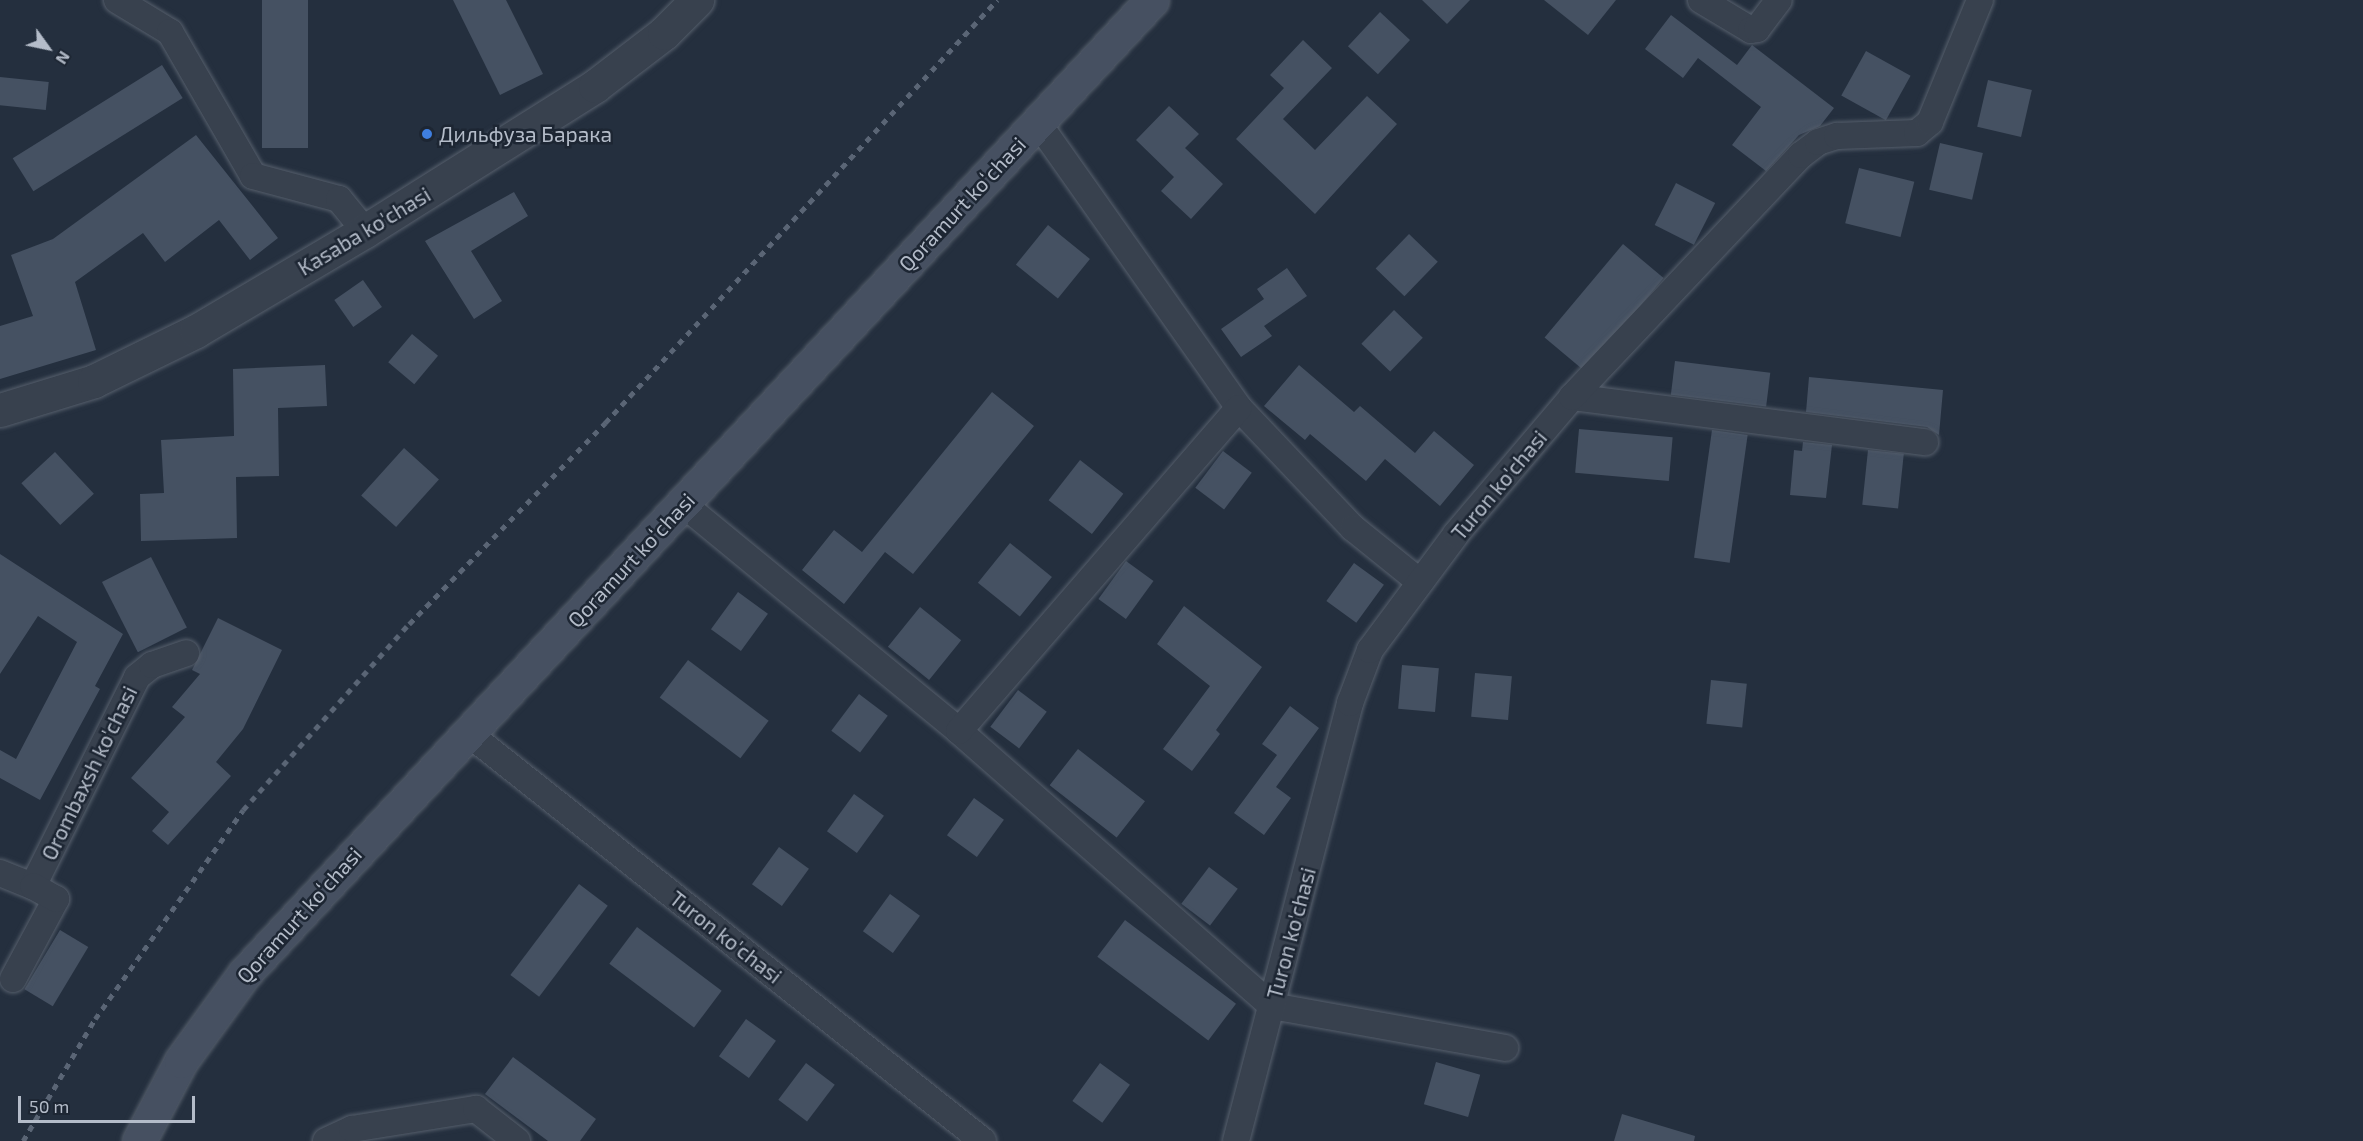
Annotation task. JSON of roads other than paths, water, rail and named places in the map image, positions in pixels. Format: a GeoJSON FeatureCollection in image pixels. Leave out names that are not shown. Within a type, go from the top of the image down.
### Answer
{"type":"FeatureCollection","features":[{"type":"Feature","properties":{"kind":"main road","name":"Qoramurt koʻchasi"},"geometry":{"type":"LineString","coordinates":[[127,1141],[173,1055],[237,966],[1137,0]]}},
{"type":"Feature","properties":{"kind":"main road","name":"Qoramurt koʻchasi"},"geometry":{"type":"LineString","coordinates":[[139,1141],[181,1061],[245,973],[1152,0]]}},
{"type":"Feature","properties":{"kind":"street"},"geometry":{"type":"LineString","coordinates":[[117,0],[170,32],[253,176],[339,199],[365,231]]}},
{"type":"Feature","properties":{"kind":"street","name":"Kasaba ko'chasi"},"geometry":{"type":"LineString","coordinates":[[0,410],[94,381],[143,359],[365,231],[595,86],[664,33],[697,0]]}},
{"type":"Feature","properties":{"kind":"street"},"geometry":{"type":"LineString","coordinates":[[1701,0],[1751,30],[1757,29],[1779,0]]}},
{"type":"Feature","properties":{"kind":"street","name":"Turon ko'chasi"},"geometry":{"type":"LineString","coordinates":[[1236,1141],[1350,703],[1370,650],[1420,582],[1572,397],[1801,155],[1818,142],[1837,135],[1917,133],[1930,122],[1980,0]]}},
{"type":"Feature","properties":{"kind":"street"},"geometry":{"type":"LineString","coordinates":[[1038,123],[1239,408],[1353,528],[1420,582]]}},
{"type":"Feature","properties":{"kind":"street"},"geometry":{"type":"LineString","coordinates":[[1572,397],[1925,442]]}},
{"type":"Feature","properties":{"kind":"street"},"geometry":{"type":"LineString","coordinates":[[959,731],[1239,408]]}},
{"type":"Feature","properties":{"kind":"street"},"geometry":{"type":"LineString","coordinates":[[683,504],[959,731],[1272,1006],[1505,1048]]}},
{"type":"Feature","properties":{"kind":"street","name":"Orombaxsh ko'chasi"},"geometry":{"type":"LineString","coordinates":[[0,873],[33,886],[131,686],[152,665],[186,653]]}},
{"type":"Feature","properties":{"kind":"street","name":"Turon ko'chasi"},"geometry":{"type":"LineString","coordinates":[[468,733],[983,1141]]}},
{"type":"Feature","properties":{"kind":"street"},"geometry":{"type":"LineString","coordinates":[[13,979],[56,899],[33,886]]}},
{"type":"Feature","properties":{"kind":"street"},"geometry":{"type":"LineString","coordinates":[[326,1141],[352,1129],[476,1109],[517,1141]]}},
{"type":"Feature","properties":{"kind":"railway"},"geometry":{"type":"LineString","coordinates":[[23,1141],[95,1019],[243,810],[409,624],[605,423],[997,0]]}},
{"type":"Feature","properties":{"kind":"place","name":"Дильфуза Барака"},"geometry":{"type":"Point","coordinates":[427,134]}}]}
